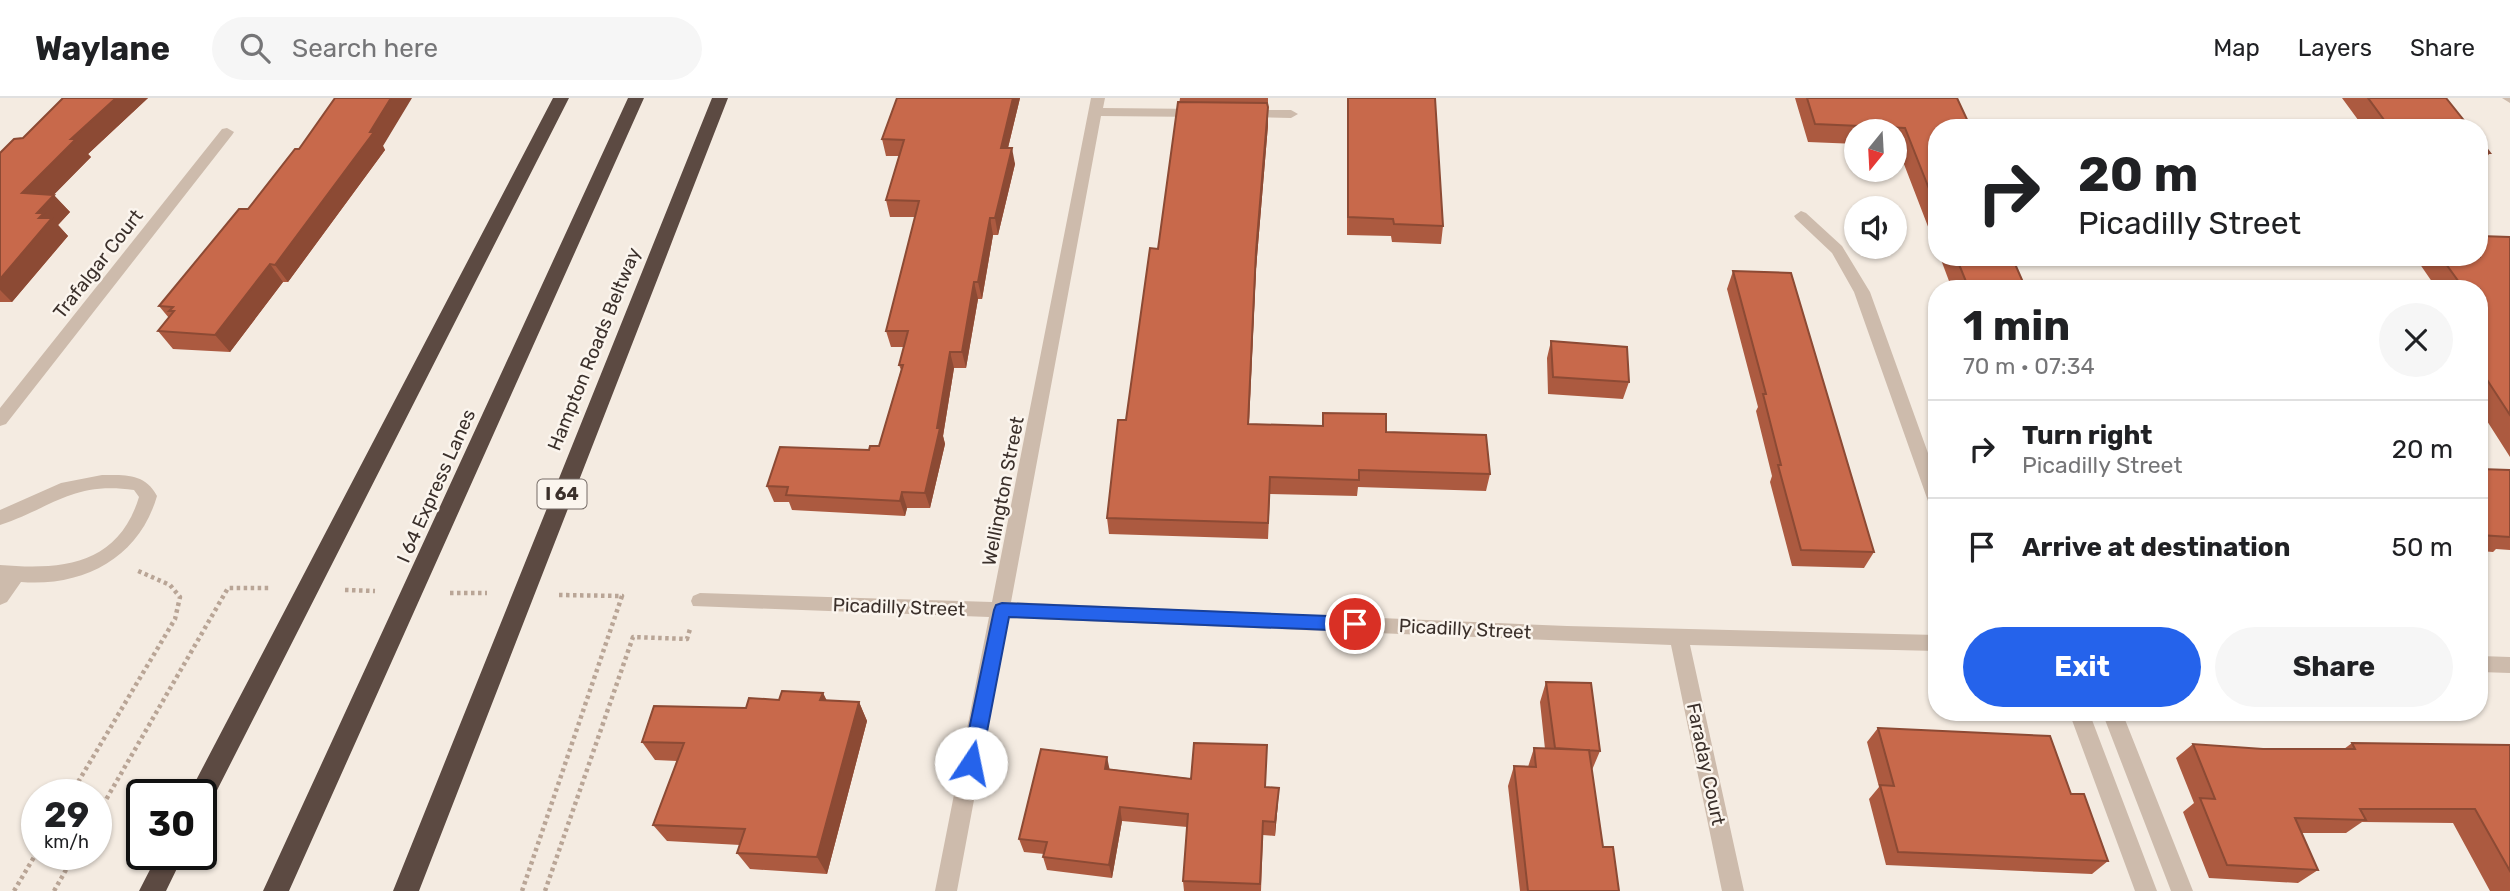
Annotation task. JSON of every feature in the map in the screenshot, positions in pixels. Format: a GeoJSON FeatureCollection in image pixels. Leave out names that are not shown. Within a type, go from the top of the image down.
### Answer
{"type":"FeatureCollection","features":[{"type":"Feature","properties":{"kind":"highway"},"geometry":{"type":"LineString","coordinates":[[210,779],[561,98]]}},
{"type":"Feature","properties":{"kind":"highway","name":"I 64 Express Lanes"},"geometry":{"type":"LineString","coordinates":[[276,891],[636,98]]}},
{"type":"Feature","properties":{"kind":"highway","name":"Hampton Roads Beltway"},"geometry":{"type":"LineString","coordinates":[[406,891],[720,98]]}},
{"type":"Feature","properties":{"kind":"highway"},"geometry":{"type":"LineString","coordinates":[[152,891],[163,870]]}},
{"type":"Feature","properties":{"kind":"street"},"geometry":{"type":"LineString","coordinates":[[1097,105],[1228,114],[1291,114]]}},
{"type":"Feature","properties":{"kind":"street","name":"Wellington Street"},"geometry":{"type":"LineString","coordinates":[[946,891],[1097,105]]}},
{"type":"Feature","properties":{"kind":"street","name":"Trafalgar Court"},"geometry":{"type":"LineString","coordinates":[[0,421],[227,132]]}},
{"type":"Feature","properties":{"kind":"street"},"geometry":{"type":"LineString","coordinates":[[1801,216],[1837,250],[1862,292],[1928,476]]}},
{"type":"Feature","properties":{"kind":"street"},"geometry":{"type":"LineString","coordinates":[[0,518],[51,492],[88,482],[115,479],[139,484],[148,496],[145,515],[123,544],[110,553],[74,572],[45,576],[8,573],[0,597]]}},
{"type":"Feature","properties":{"kind":"street","name":"Picadilly Street"},"geometry":{"type":"LineString","coordinates":[[700,601],[1143,614],[1567,634],[1928,643]]}},
{"type":"Feature","properties":{"kind":"street","name":"Faraday Court"},"geometry":{"type":"LineString","coordinates":[[1679,636],[1733,891]]}},
{"type":"Feature","properties":{"kind":"street"},"geometry":{"type":"LineString","coordinates":[[2488,664],[2510,665]]}},
{"type":"Feature","properties":{"kind":"street"},"geometry":{"type":"LineString","coordinates":[[2082,721],[2146,891]]}},
{"type":"Feature","properties":{"kind":"street"},"geometry":{"type":"LineString","coordinates":[[2116,721],[2182,891]]}},
{"type":"Feature","properties":{"kind":"path"},"geometry":{"type":"LineString","coordinates":[[80,779],[175,619],[180,597],[170,585],[132,568],[110,553]]}},
{"type":"Feature","properties":{"kind":"path"},"geometry":{"type":"LineString","coordinates":[[545,891],[633,637],[687,639],[700,601]]}},
{"type":"Feature","properties":{"kind":"path"},"geometry":{"type":"LineString","coordinates":[[14,891],[26,870]]}},
{"type":"Feature","properties":{"kind":"path"},"geometry":{"type":"LineString","coordinates":[[54,891],[66,870]]}},
{"type":"Feature","properties":{"kind":"building"},"geometry":{"type":"Polygon","coordinates":[[[63,98],[116,98],[71,139],[76,139],[22,193],[54,195],[37,213],[44,213],[39,218],[52,218],[0,279],[0,153],[14,139],[23,138],[63,98]]]}},
{"type":"Feature","properties":{"kind":"building"},"geometry":{"type":"Polygon","coordinates":[[[335,98],[391,98],[370,132],[374,132],[275,265],[270,264],[215,335],[158,331],[174,311],[169,311],[173,307],[159,306],[239,209],[248,209],[295,149],[299,149],[335,98]]]}},
{"type":"Feature","properties":{"kind":"building"},"geometry":{"type":"Polygon","coordinates":[[[897,98],[1013,98],[1001,148],[1012,148],[995,218],[990,218],[978,282],[974,282],[962,352],[950,352],[937,428],[940,428],[925,493],[902,492],[900,501],[786,495],[788,487],[767,486],[780,447],[869,450],[870,446],[879,446],[903,365],[899,365],[908,331],[886,331],[919,201],[886,200],[904,140],[882,139],[897,98]]]}},
{"type":"Feature","properties":{"kind":"building"},"geometry":{"type":"Polygon","coordinates":[[[1348,98],[1435,98],[1443,226],[1394,224],[1393,219],[1348,217],[1348,98]]]}},
{"type":"Feature","properties":{"kind":"building"},"geometry":{"type":"Polygon","coordinates":[[[1807,98],[1957,98],[1967,119],[1928,119],[1928,186],[1908,136],[1908,119],[1844,119],[1844,125],[1815,124],[1807,98]]]}},
{"type":"Feature","properties":{"kind":"building"},"geometry":{"type":"Polygon","coordinates":[[[2368,98],[2446,98],[2463,119],[2383,119],[2368,98]]]}},
{"type":"Feature","properties":{"kind":"building"},"geometry":{"type":"Polygon","coordinates":[[[1178,102],[1267,103],[1268,107],[1256,251],[1248,424],[1323,426],[1323,413],[1386,414],[1386,432],[1486,435],[1490,474],[1359,470],[1359,480],[1270,477],[1268,523],[1107,518],[1118,420],[1126,420],[1150,248],[1158,249],[1178,102]]]}},
{"type":"Feature","properties":{"kind":"building"},"geometry":{"type":"Polygon","coordinates":[[[2488,236],[2510,237],[2510,415],[2488,381],[2488,280],[2458,280],[2447,266],[2488,266],[2488,236]]]}},
{"type":"Feature","properties":{"kind":"building"},"geometry":{"type":"Polygon","coordinates":[[[1960,266],[2016,266],[2022,280],[1965,280],[1960,266]]]}},
{"type":"Feature","properties":{"kind":"building"},"geometry":{"type":"Polygon","coordinates":[[[1733,271],[1791,273],[1874,552],[1801,550],[1778,465],[1781,465],[1763,394],[1766,394],[1733,271]]]}},
{"type":"Feature","properties":{"kind":"building"},"geometry":{"type":"Polygon","coordinates":[[[1551,341],[1627,347],[1629,382],[1553,377],[1551,341]]]}},
{"type":"Feature","properties":{"kind":"building"},"geometry":{"type":"Polygon","coordinates":[[[2488,469],[2510,470],[2510,537],[2488,536],[2488,469]]]}},
{"type":"Feature","properties":{"kind":"building"},"geometry":{"type":"Polygon","coordinates":[[[1546,682],[1591,683],[1600,751],[1555,748],[1546,682]]]}},
{"type":"Feature","properties":{"kind":"building"},"geometry":{"type":"Polygon","coordinates":[[[782,691],[823,693],[820,700],[859,702],[817,857],[737,853],[745,829],[653,825],[684,743],[642,742],[654,706],[746,708],[749,698],[779,700],[782,691]]]}},
{"type":"Feature","properties":{"kind":"building"},"geometry":{"type":"Polygon","coordinates":[[[1878,728],[2050,736],[2071,794],[2084,794],[2108,861],[1898,852],[1880,785],[1894,786],[1878,728]]]}},
{"type":"Feature","properties":{"kind":"building"},"geometry":{"type":"Polygon","coordinates":[[[1194,743],[1267,745],[1265,787],[1279,788],[1275,822],[1263,821],[1260,884],[1183,881],[1188,814],[1120,807],[1109,865],[1043,857],[1047,842],[1019,839],[1041,749],[1107,757],[1105,769],[1191,779],[1194,743]]]}},
{"type":"Feature","properties":{"kind":"building"},"geometry":{"type":"Polygon","coordinates":[[[2352,743],[2510,745],[2510,871],[2475,809],[2360,809],[2366,820],[2295,818],[2318,870],[2227,865],[2200,798],[2215,799],[2193,744],[2263,749],[2355,749],[2352,743]]]}},
{"type":"Feature","properties":{"kind":"building"},"geometry":{"type":"Polygon","coordinates":[[[1534,748],[1589,750],[1603,847],[1613,847],[1619,891],[1528,891],[1514,766],[1536,767],[1534,748]]]}},
{"type":"Feature","properties":{"kind":"route"},"geometry":{"type":"LineString","coordinates":[[971,763],[1002,610],[1355,624]]}}]}
